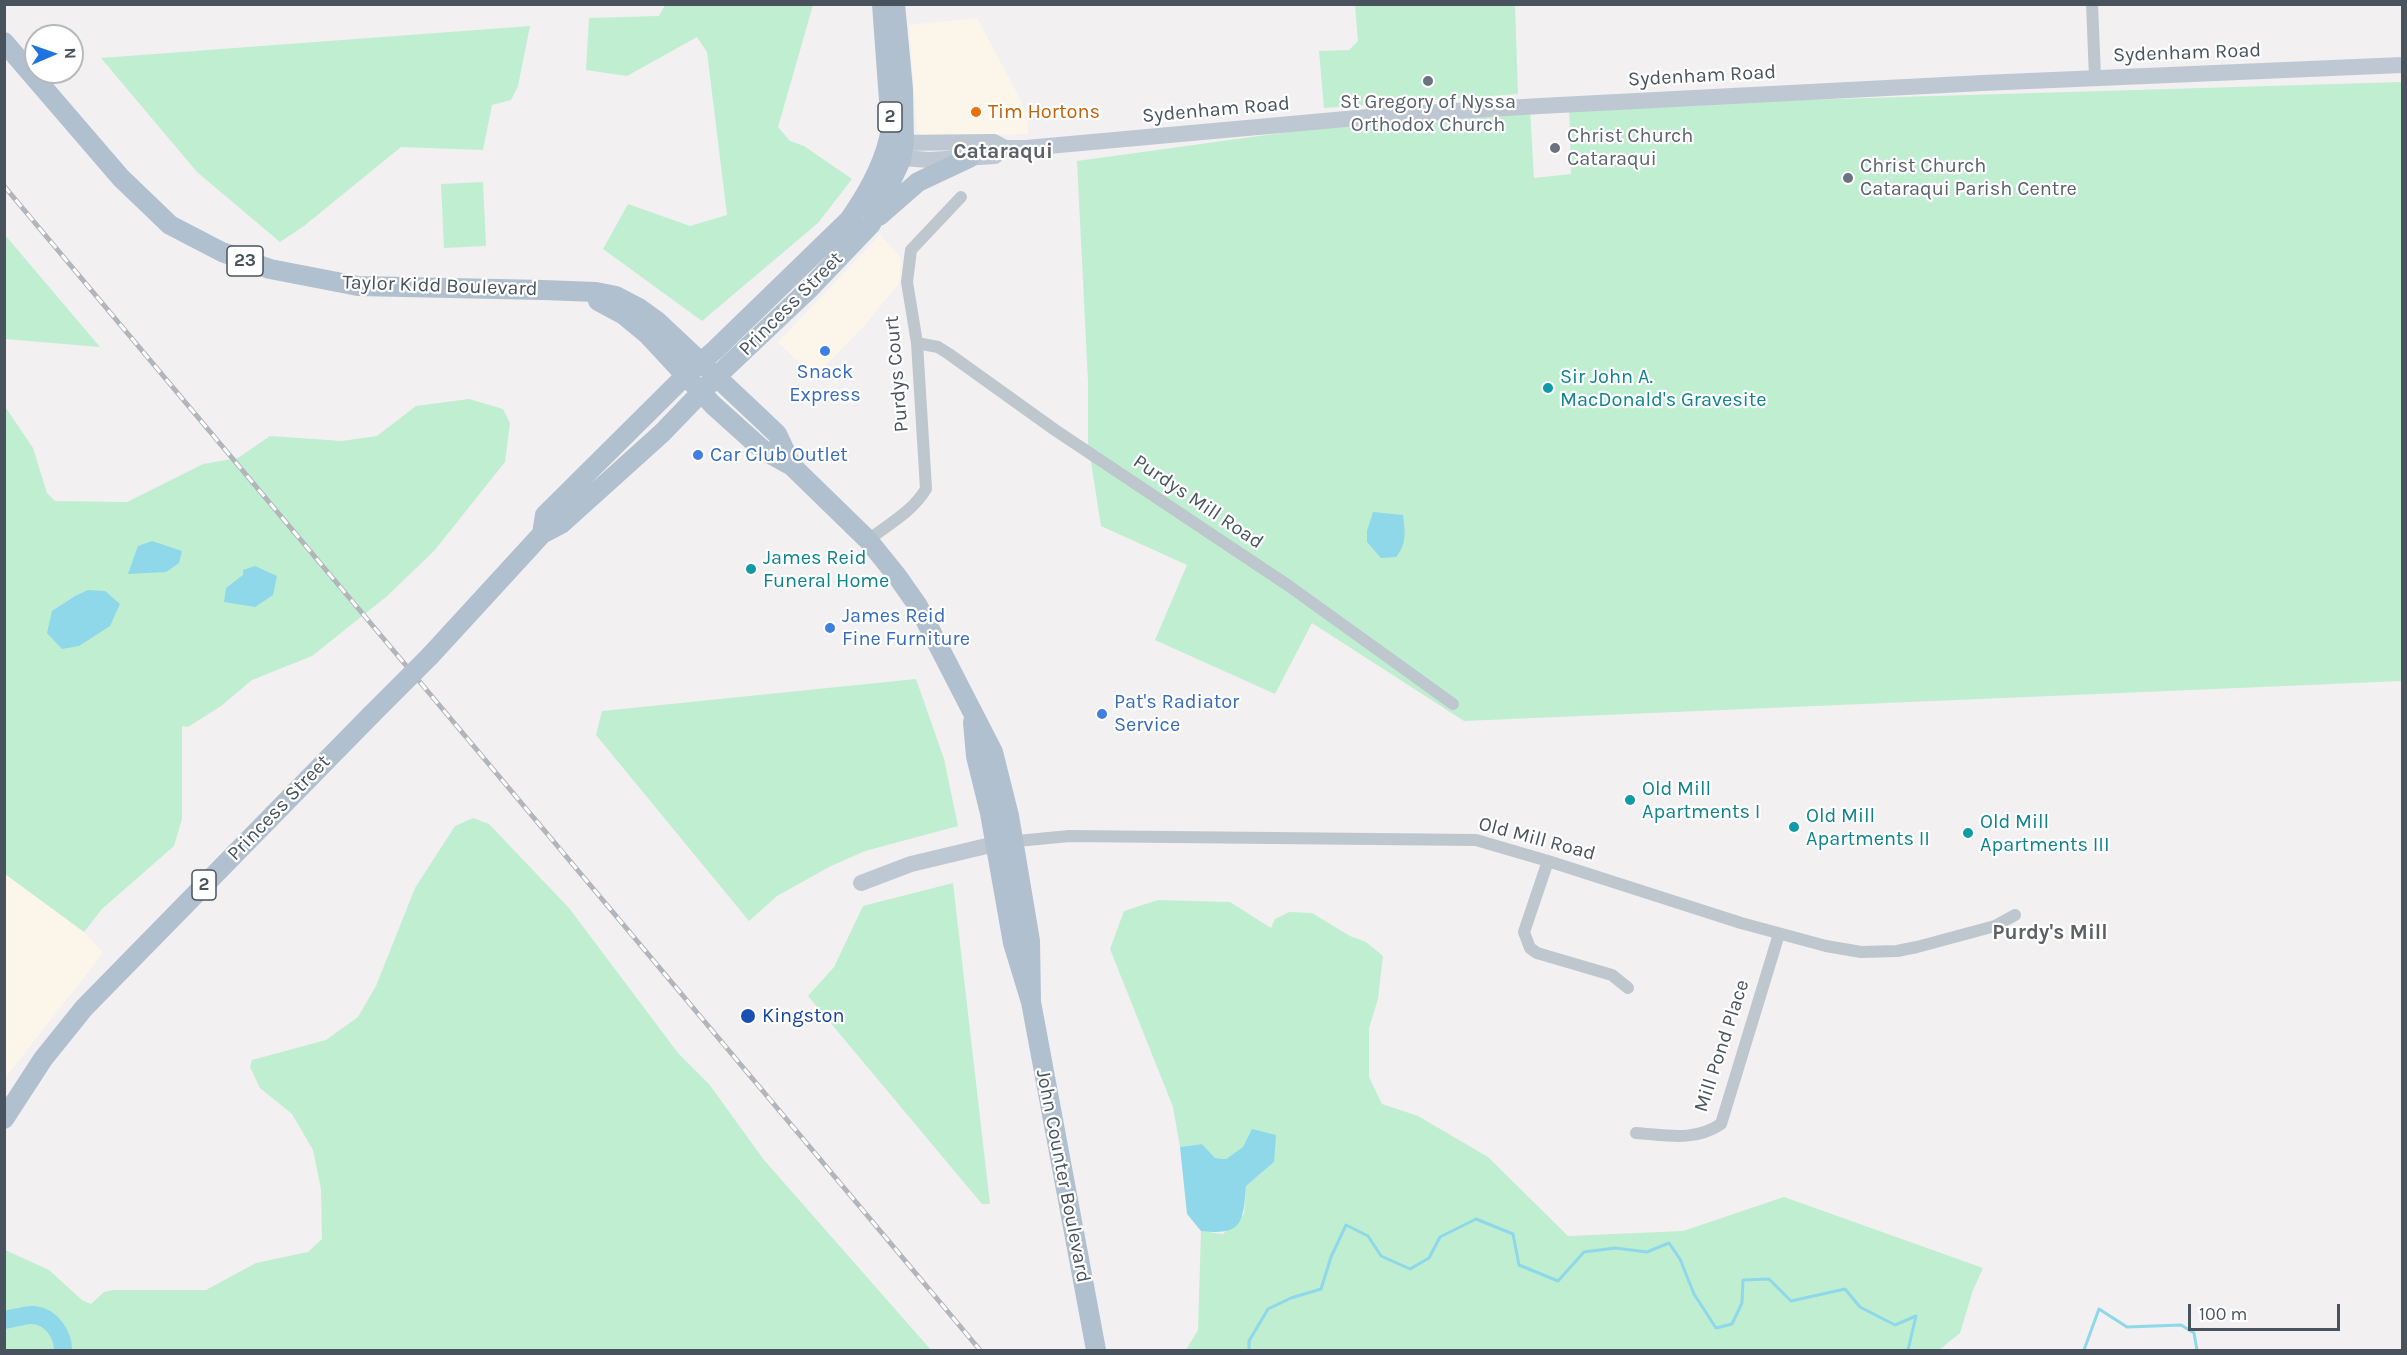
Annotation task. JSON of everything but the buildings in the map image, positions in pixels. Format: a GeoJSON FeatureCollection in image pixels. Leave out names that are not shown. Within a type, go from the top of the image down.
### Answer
{"type":"FeatureCollection","features":[{"type":"Feature","properties":{"kind":"main road","name":"Princess Street"},"geometry":{"type":"LineString","coordinates":[[542,534],[544,515],[700,361],[715,350],[849,220],[864,199],[894,151],[882,4]]}},
{"type":"Feature","properties":{"kind":"main road","name":"Princess Street"},"geometry":{"type":"LineString","coordinates":[[4,1119],[43,1059],[84,1008],[430,656],[542,534],[561,524],[662,433],[716,376],[808,290],[871,224],[894,151],[903,89],[895,4]]}},
{"type":"Feature","properties":{"kind":"main road","name":"Taylor Kidd Boulevard"},"geometry":{"type":"LineString","coordinates":[[4,42],[121,178],[170,225],[222,252],[270,269],[358,286],[607,294],[629,302],[657,321],[716,376]]}},
{"type":"Feature","properties":{"kind":"main road","name":"Sydenham Road"},"geometry":{"type":"LineString","coordinates":[[894,151],[994,142],[1005,148],[1390,115],[2095,77],[2403,65]]}},
{"type":"Feature","properties":{"kind":"main road","name":"Sydenham Road"},"geometry":{"type":"LineString","coordinates":[[894,151],[969,158],[995,156],[1005,148]]}},
{"type":"Feature","properties":{"kind":"main road"},"geometry":{"type":"LineString","coordinates":[[871,224],[918,182],[969,158]]}},
{"type":"Feature","properties":{"kind":"main road","name":"Taylor Kidd Boulevard"},"geometry":{"type":"LineString","coordinates":[[573,292],[596,300],[632,321],[685,376]]}},
{"type":"Feature","properties":{"kind":"main road","name":"John Counter Boulevard"},"geometry":{"type":"LineString","coordinates":[[685,376],[763,450],[792,466],[868,540],[918,606],[993,752],[1004,842],[1030,941],[1030,1002],[1096,1350]]}},
{"type":"Feature","properties":{"kind":"main road","name":"John Counter Boulevard"},"geometry":{"type":"LineString","coordinates":[[716,376],[777,434],[792,466]]}},
{"type":"Feature","properties":{"kind":"main road"},"geometry":{"type":"LineString","coordinates":[[861,884],[911,864],[1004,842]]}},
{"type":"Feature","properties":{"kind":"street"},"geometry":{"type":"LineString","coordinates":[[2092,4],[2095,77]]}},
{"type":"Feature","properties":{"kind":"street","name":"Purdys Court"},"geometry":{"type":"LineString","coordinates":[[868,540],[908,511],[919,501],[926,489],[917,343],[907,282],[911,250],[961,197]]}},
{"type":"Feature","properties":{"kind":"street","name":"Purdys Mill Road"},"geometry":{"type":"LineString","coordinates":[[917,343],[938,347],[949,354],[1064,436],[1289,586],[1453,704]]}},
{"type":"Feature","properties":{"kind":"street","name":"Old Mill Road"},"geometry":{"type":"LineString","coordinates":[[1004,842],[1069,836],[1466,839],[1489,843],[1779,934],[1847,950],[1897,951],[1975,933],[1995,926],[2015,915]]}},
{"type":"Feature","properties":{"kind":"street"},"geometry":{"type":"LineString","coordinates":[[1548,861],[1524,932],[1530,948],[1537,953],[1612,975],[1628,988]]}},
{"type":"Feature","properties":{"kind":"street","name":"Mill Pond Place"},"geometry":{"type":"LineString","coordinates":[[1636,1133],[1695,1136],[1720,1124],[1779,934]]}},
{"type":"Feature","properties":{"kind":"shaded area"},"geometry":{"type":"Polygon","coordinates":[[[977,18],[1027,112],[1028,134],[924,135],[917,132],[909,25],[977,18]]]}},
{"type":"Feature","properties":{"kind":"shaded area"},"geometry":{"type":"Polygon","coordinates":[[[880,235],[901,258],[900,282],[864,326],[814,377],[778,342],[880,235]]]}},
{"type":"Feature","properties":{"kind":"shaded area"},"geometry":{"type":"Polygon","coordinates":[[[5,874],[84,932],[103,953],[5,1078],[5,874]]]}},
{"type":"Feature","properties":{"kind":"green space"},"geometry":{"type":"Polygon","coordinates":[[[665,5],[813,5],[778,127],[790,141],[804,146],[852,179],[818,223],[702,321],[603,249],[628,204],[690,226],[727,215],[707,52],[697,37],[627,76],[586,70],[589,18],[659,16],[665,5]]]}},
{"type":"Feature","properties":{"kind":"green space"},"geometry":{"type":"Polygon","coordinates":[[[1355,5],[1515,5],[1518,94],[1324,108],[1319,51],[1349,50],[1358,41],[1355,5]]]}},
{"type":"Feature","properties":{"kind":"green space"},"geometry":{"type":"Polygon","coordinates":[[[530,26],[518,86],[511,100],[492,105],[483,150],[401,147],[304,226],[280,242],[197,172],[101,58],[530,26]]]}},
{"type":"Feature","properties":{"kind":"green space"},"geometry":{"type":"Polygon","coordinates":[[[2402,82],[2402,681],[1464,721],[1312,623],[1275,694],[1155,640],[1187,565],[1101,526],[1088,443],[1088,382],[1077,161],[1383,119],[1530,109],[1534,178],[1571,174],[1569,107],[2402,82]]]}},
{"type":"Feature","properties":{"kind":"green space"},"geometry":{"type":"Polygon","coordinates":[[[483,182],[486,246],[444,248],[441,184],[483,182]]]}},
{"type":"Feature","properties":{"kind":"green space"},"geometry":{"type":"Polygon","coordinates":[[[5,235],[100,347],[5,339],[5,235]]]}},
{"type":"Feature","properties":{"kind":"green space"},"geometry":{"type":"Polygon","coordinates":[[[469,399],[503,409],[510,423],[505,462],[434,551],[386,597],[312,656],[252,680],[221,706],[188,727],[182,726],[182,819],[174,846],[102,909],[84,932],[5,874],[4,405],[33,448],[47,493],[55,501],[127,502],[203,464],[238,458],[270,436],[342,441],[377,436],[416,406],[469,399]]]}},
{"type":"Feature","properties":{"kind":"green space"},"geometry":{"type":"Polygon","coordinates":[[[916,679],[944,759],[958,826],[865,851],[831,866],[777,896],[749,921],[596,735],[602,711],[916,679]]]}},
{"type":"Feature","properties":{"kind":"green space"},"geometry":{"type":"Polygon","coordinates":[[[473,818],[489,824],[569,908],[678,1053],[709,1084],[764,1160],[931,1350],[5,1350],[5,1250],[49,1270],[82,1300],[91,1304],[104,1292],[113,1290],[206,1290],[256,1263],[308,1252],[322,1239],[321,1189],[313,1150],[292,1114],[260,1088],[250,1067],[252,1060],[326,1040],[358,1017],[376,986],[415,888],[455,826],[473,818]]]}},
{"type":"Feature","properties":{"kind":"green space"},"geometry":{"type":"Polygon","coordinates":[[[953,883],[990,1204],[982,1204],[808,996],[834,967],[863,906],[953,883]]]}},
{"type":"Feature","properties":{"kind":"green space"},"geometry":{"type":"Polygon","coordinates":[[[1158,900],[1230,902],[1271,928],[1275,919],[1289,912],[1312,913],[1350,936],[1366,942],[1383,956],[1378,999],[1369,1028],[1369,1077],[1382,1104],[1418,1116],[1488,1157],[1568,1236],[1683,1231],[1784,1197],[1983,1268],[1973,1290],[1960,1333],[1939,1350],[1186,1350],[1198,1330],[1201,1231],[1223,1234],[1244,1214],[1246,1186],[1274,1162],[1243,1147],[1226,1159],[1215,1158],[1202,1144],[1180,1147],[1173,1107],[1110,949],[1124,911],[1158,900]]]}},
{"type":"Feature","properties":{"kind":"water"},"geometry":{"type":"Polygon","coordinates":[[[1373,512],[1403,515],[1404,542],[1396,557],[1381,558],[1367,542],[1367,531],[1373,512]]]}},
{"type":"Feature","properties":{"kind":"water"},"geometry":{"type":"Polygon","coordinates":[[[152,541],[182,551],[179,563],[166,572],[128,574],[138,546],[152,541]]]}},
{"type":"Feature","properties":{"kind":"water"},"geometry":{"type":"Polygon","coordinates":[[[255,566],[277,576],[273,595],[255,607],[224,602],[226,588],[243,575],[243,570],[255,566]]]}},
{"type":"Feature","properties":{"kind":"water"},"geometry":{"type":"Polygon","coordinates":[[[88,590],[105,591],[120,604],[110,626],[79,646],[62,649],[47,633],[52,611],[88,590]]]}},
{"type":"Feature","properties":{"kind":"water"},"geometry":{"type":"Polygon","coordinates":[[[1252,1129],[1276,1135],[1274,1162],[1246,1186],[1243,1209],[1238,1224],[1225,1231],[1201,1231],[1187,1214],[1180,1147],[1202,1144],[1215,1158],[1226,1159],[1243,1147],[1252,1129]]]}},
{"type":"Feature","properties":{"kind":"waterway"},"geometry":{"type":"LineString","coordinates":[[1249,1350],[1249,1341],[1268,1309],[1291,1298],[1321,1289],[1331,1257],[1346,1225],[1368,1236],[1381,1256],[1410,1269],[1429,1258],[1440,1237],[1476,1219],[1513,1234],[1519,1265],[1558,1281],[1584,1252],[1615,1248],[1647,1252],[1669,1243],[1680,1259],[1694,1294],[1716,1328],[1732,1324],[1742,1303],[1743,1280],[1769,1279],[1791,1301],[1845,1289],[1860,1307],[1895,1325],[1916,1316],[1908,1350]]}},
{"type":"Feature","properties":{"kind":"waterway"},"geometry":{"type":"LineString","coordinates":[[2084,1350],[2099,1309],[2127,1327],[2181,1325],[2194,1333],[2197,1350]]}},
{"type":"Feature","properties":{"kind":"waterway"},"geometry":{"type":"LineString","coordinates":[[4,1320],[31,1315],[46,1319],[59,1333],[63,1350]]}},
{"type":"Feature","properties":{"kind":"railway"},"geometry":{"type":"LineString","coordinates":[[4,186],[980,1350]]}},
{"type":"Feature","properties":{"kind":"place","name":"St Gregory of Nyssa Orthodox Church"},"geometry":{"type":"Point","coordinates":[1428,81]}},
{"type":"Feature","properties":{"kind":"place","name":"Tim Hortons"},"geometry":{"type":"Point","coordinates":[976,112]}},
{"type":"Feature","properties":{"kind":"place","name":"Christ Church Cataraqui"},"geometry":{"type":"Point","coordinates":[1555,148]}},
{"type":"Feature","properties":{"kind":"place","name":"Christ Church Cataraqui Parish Centre"},"geometry":{"type":"Point","coordinates":[1848,178]}},
{"type":"Feature","properties":{"kind":"place","name":"Snack Express"},"geometry":{"type":"Point","coordinates":[825,351]}},
{"type":"Feature","properties":{"kind":"place","name":"Sir John A. MacDonald's Gravesite"},"geometry":{"type":"Point","coordinates":[1548,388]}},
{"type":"Feature","properties":{"kind":"place","name":"Car Club Outlet"},"geometry":{"type":"Point","coordinates":[698,455]}},
{"type":"Feature","properties":{"kind":"place","name":"James Reid Funeral Home"},"geometry":{"type":"Point","coordinates":[751,569]}},
{"type":"Feature","properties":{"kind":"place","name":"James Reid Fine Furniture"},"geometry":{"type":"Point","coordinates":[830,628]}},
{"type":"Feature","properties":{"kind":"place","name":"Pat's Radiator Service"},"geometry":{"type":"Point","coordinates":[1102,714]}},
{"type":"Feature","properties":{"kind":"place","name":"Old Mill Apartments I"},"geometry":{"type":"Point","coordinates":[1630,800]}},
{"type":"Feature","properties":{"kind":"place","name":"Old Mill Apartments II"},"geometry":{"type":"Point","coordinates":[1794,827]}},
{"type":"Feature","properties":{"kind":"place","name":"Old Mill Apartments III"},"geometry":{"type":"Point","coordinates":[1968,833]}},
{"type":"Feature","properties":{"kind":"place","name":"Kingston"},"geometry":{"type":"Point","coordinates":[748,1016]}},
{"type":"Feature","properties":{"kind":"district","name":"Cataraqui"},"geometry":{"type":"Point","coordinates":[1003,152]}},
{"type":"Feature","properties":{"kind":"district","name":"Purdy's Mill"},"geometry":{"type":"Point","coordinates":[2050,933]}}]}
